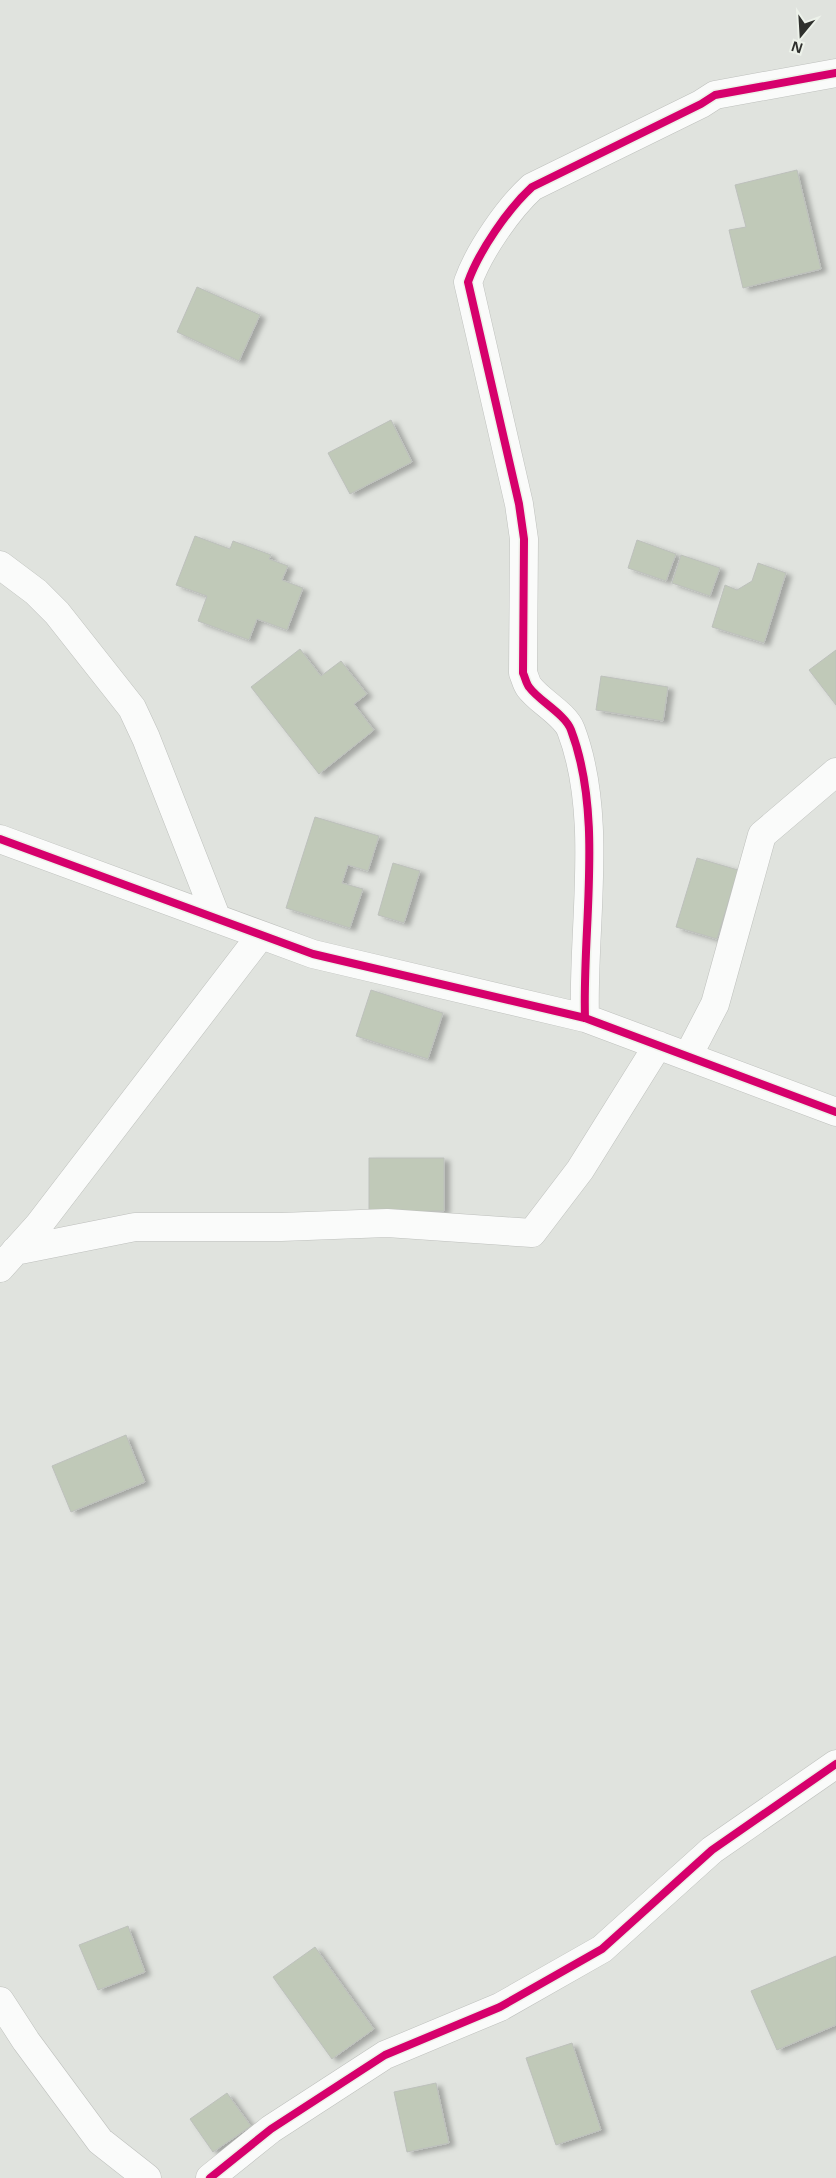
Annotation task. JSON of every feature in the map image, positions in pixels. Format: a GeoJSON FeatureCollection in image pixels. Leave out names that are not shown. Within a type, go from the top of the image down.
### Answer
{"type":"FeatureCollection","features":[{"type":"Feature","properties":{"kind":"street"},"geometry":{"type":"LineString","coordinates":[[585,1018],[584,978],[589,874],[588,819],[582,772],[570,727],[532,691],[523,673],[524,539],[468,282],[473,268],[516,202],[532,187],[701,104],[715,95],[836,73]]}},
{"type":"Feature","properties":{"kind":"street"},"geometry":{"type":"LineString","coordinates":[[0,565],[36,592],[57,613],[132,708],[146,738],[217,919]]}},
{"type":"Feature","properties":{"kind":"street"},"geometry":{"type":"LineString","coordinates":[[688,1056],[715,1004],[762,835],[836,772]]}},
{"type":"Feature","properties":{"kind":"street"},"geometry":{"type":"LineString","coordinates":[[0,839],[313,954],[585,1018],[836,1112]]}},
{"type":"Feature","properties":{"kind":"street"},"geometry":{"type":"LineString","coordinates":[[8,1260],[38,1226],[261,935]]}},
{"type":"Feature","properties":{"kind":"street"},"geometry":{"type":"LineString","coordinates":[[8,1260],[135,1227],[281,1227],[387,1222],[532,1233],[580,1170],[658,1045]]}},
{"type":"Feature","properties":{"kind":"street"},"geometry":{"type":"LineString","coordinates":[[210,2178],[271,2129],[384,2055],[500,2007],[602,1950],[712,1850],[836,1764]]}},
{"type":"Feature","properties":{"kind":"street"},"geometry":{"type":"LineString","coordinates":[[0,2000],[26,2041],[100,2141],[147,2178]]}},
{"type":"Feature","properties":{"kind":"building"},"geometry":{"type":"Polygon","coordinates":[[[797,170],[821,269],[743,288],[729,230],[746,227],[735,185],[797,170]]]}},
{"type":"Feature","properties":{"kind":"building"},"geometry":{"type":"Polygon","coordinates":[[[197,287],[260,315],[239,361],[177,332],[197,287]]]}},
{"type":"Feature","properties":{"kind":"building"},"geometry":{"type":"Polygon","coordinates":[[[391,420],[412,462],[350,494],[328,453],[391,420]]]}},
{"type":"Feature","properties":{"kind":"building"},"geometry":{"type":"Polygon","coordinates":[[[195,536],[230,549],[233,541],[271,555],[269,559],[288,566],[282,580],[303,588],[287,630],[257,619],[249,640],[198,621],[207,596],[176,585],[195,536]]]}},
{"type":"Feature","properties":{"kind":"building"},"geometry":{"type":"Polygon","coordinates":[[[637,540],[676,554],[666,581],[628,568],[637,540]]]}},
{"type":"Feature","properties":{"kind":"building"},"geometry":{"type":"Polygon","coordinates":[[[681,555],[720,568],[710,596],[672,583],[681,555]]]}},
{"type":"Feature","properties":{"kind":"building"},"geometry":{"type":"Polygon","coordinates":[[[758,563],[786,573],[764,643],[712,627],[725,585],[737,590],[752,581],[758,563]]]}},
{"type":"Feature","properties":{"kind":"building"},"geometry":{"type":"Polygon","coordinates":[[[300,649],[321,676],[341,661],[367,694],[354,704],[374,730],[319,774],[251,687],[300,649]]]}},
{"type":"Feature","properties":{"kind":"building"},"geometry":{"type":"Polygon","coordinates":[[[836,650],[836,705],[809,670],[836,650]]]}},
{"type":"Feature","properties":{"kind":"building"},"geometry":{"type":"Polygon","coordinates":[[[601,676],[668,687],[663,721],[596,710],[601,676]]]}},
{"type":"Feature","properties":{"kind":"building"},"geometry":{"type":"Polygon","coordinates":[[[315,817],[379,836],[368,871],[348,865],[342,883],[363,889],[350,928],[286,908],[315,817]]]}},
{"type":"Feature","properties":{"kind":"building"},"geometry":{"type":"Polygon","coordinates":[[[697,858],[738,870],[717,939],[676,927],[697,858]]]}},
{"type":"Feature","properties":{"kind":"building"},"geometry":{"type":"Polygon","coordinates":[[[393,863],[420,871],[404,923],[378,915],[393,863]]]}},
{"type":"Feature","properties":{"kind":"building"},"geometry":{"type":"Polygon","coordinates":[[[371,990],[443,1013],[428,1059],[356,1036],[371,990]]]}},
{"type":"Feature","properties":{"kind":"building"},"geometry":{"type":"Polygon","coordinates":[[[369,1158],[444,1158],[444,1211],[369,1212],[369,1158]]]}},
{"type":"Feature","properties":{"kind":"building"},"geometry":{"type":"Polygon","coordinates":[[[126,1435],[145,1482],[71,1512],[52,1466],[126,1435]]]}},
{"type":"Feature","properties":{"kind":"building"},"geometry":{"type":"Polygon","coordinates":[[[128,1926],[145,1972],[98,1990],[79,1945],[128,1926]]]}},
{"type":"Feature","properties":{"kind":"building"},"geometry":{"type":"Polygon","coordinates":[[[315,1947],[374,2029],[332,2059],[273,1977],[315,1947]]]}},
{"type":"Feature","properties":{"kind":"building"},"geometry":{"type":"Polygon","coordinates":[[[836,1956],[836,2025],[777,2050],[751,1991],[836,1956]]]}},
{"type":"Feature","properties":{"kind":"building"},"geometry":{"type":"Polygon","coordinates":[[[572,2043],[601,2130],[556,2145],[526,2058],[572,2043]]]}},
{"type":"Feature","properties":{"kind":"building"},"geometry":{"type":"Polygon","coordinates":[[[436,2083],[449,2143],[407,2152],[394,2092],[436,2083]]]}},
{"type":"Feature","properties":{"kind":"building"},"geometry":{"type":"Polygon","coordinates":[[[227,2093],[251,2126],[213,2152],[190,2119],[227,2093]]]}},
{"type":"Feature","properties":{"kind":"cycle path"},"geometry":{"type":"LineString","coordinates":[[585,1018],[589,872],[587,799],[581,764],[568,724],[533,692],[527,684],[523,673],[524,539],[519,504],[468,282],[479,257],[495,231],[513,207],[532,187],[701,104],[715,95],[836,73]]}},
{"type":"Feature","properties":{"kind":"cycle path"},"geometry":{"type":"LineString","coordinates":[[0,839],[313,954],[585,1018],[836,1112]]}},
{"type":"Feature","properties":{"kind":"cycle path"},"geometry":{"type":"LineString","coordinates":[[210,2178],[271,2129],[385,2055],[500,2007],[602,1949],[712,1850],[836,1764]]}}]}
